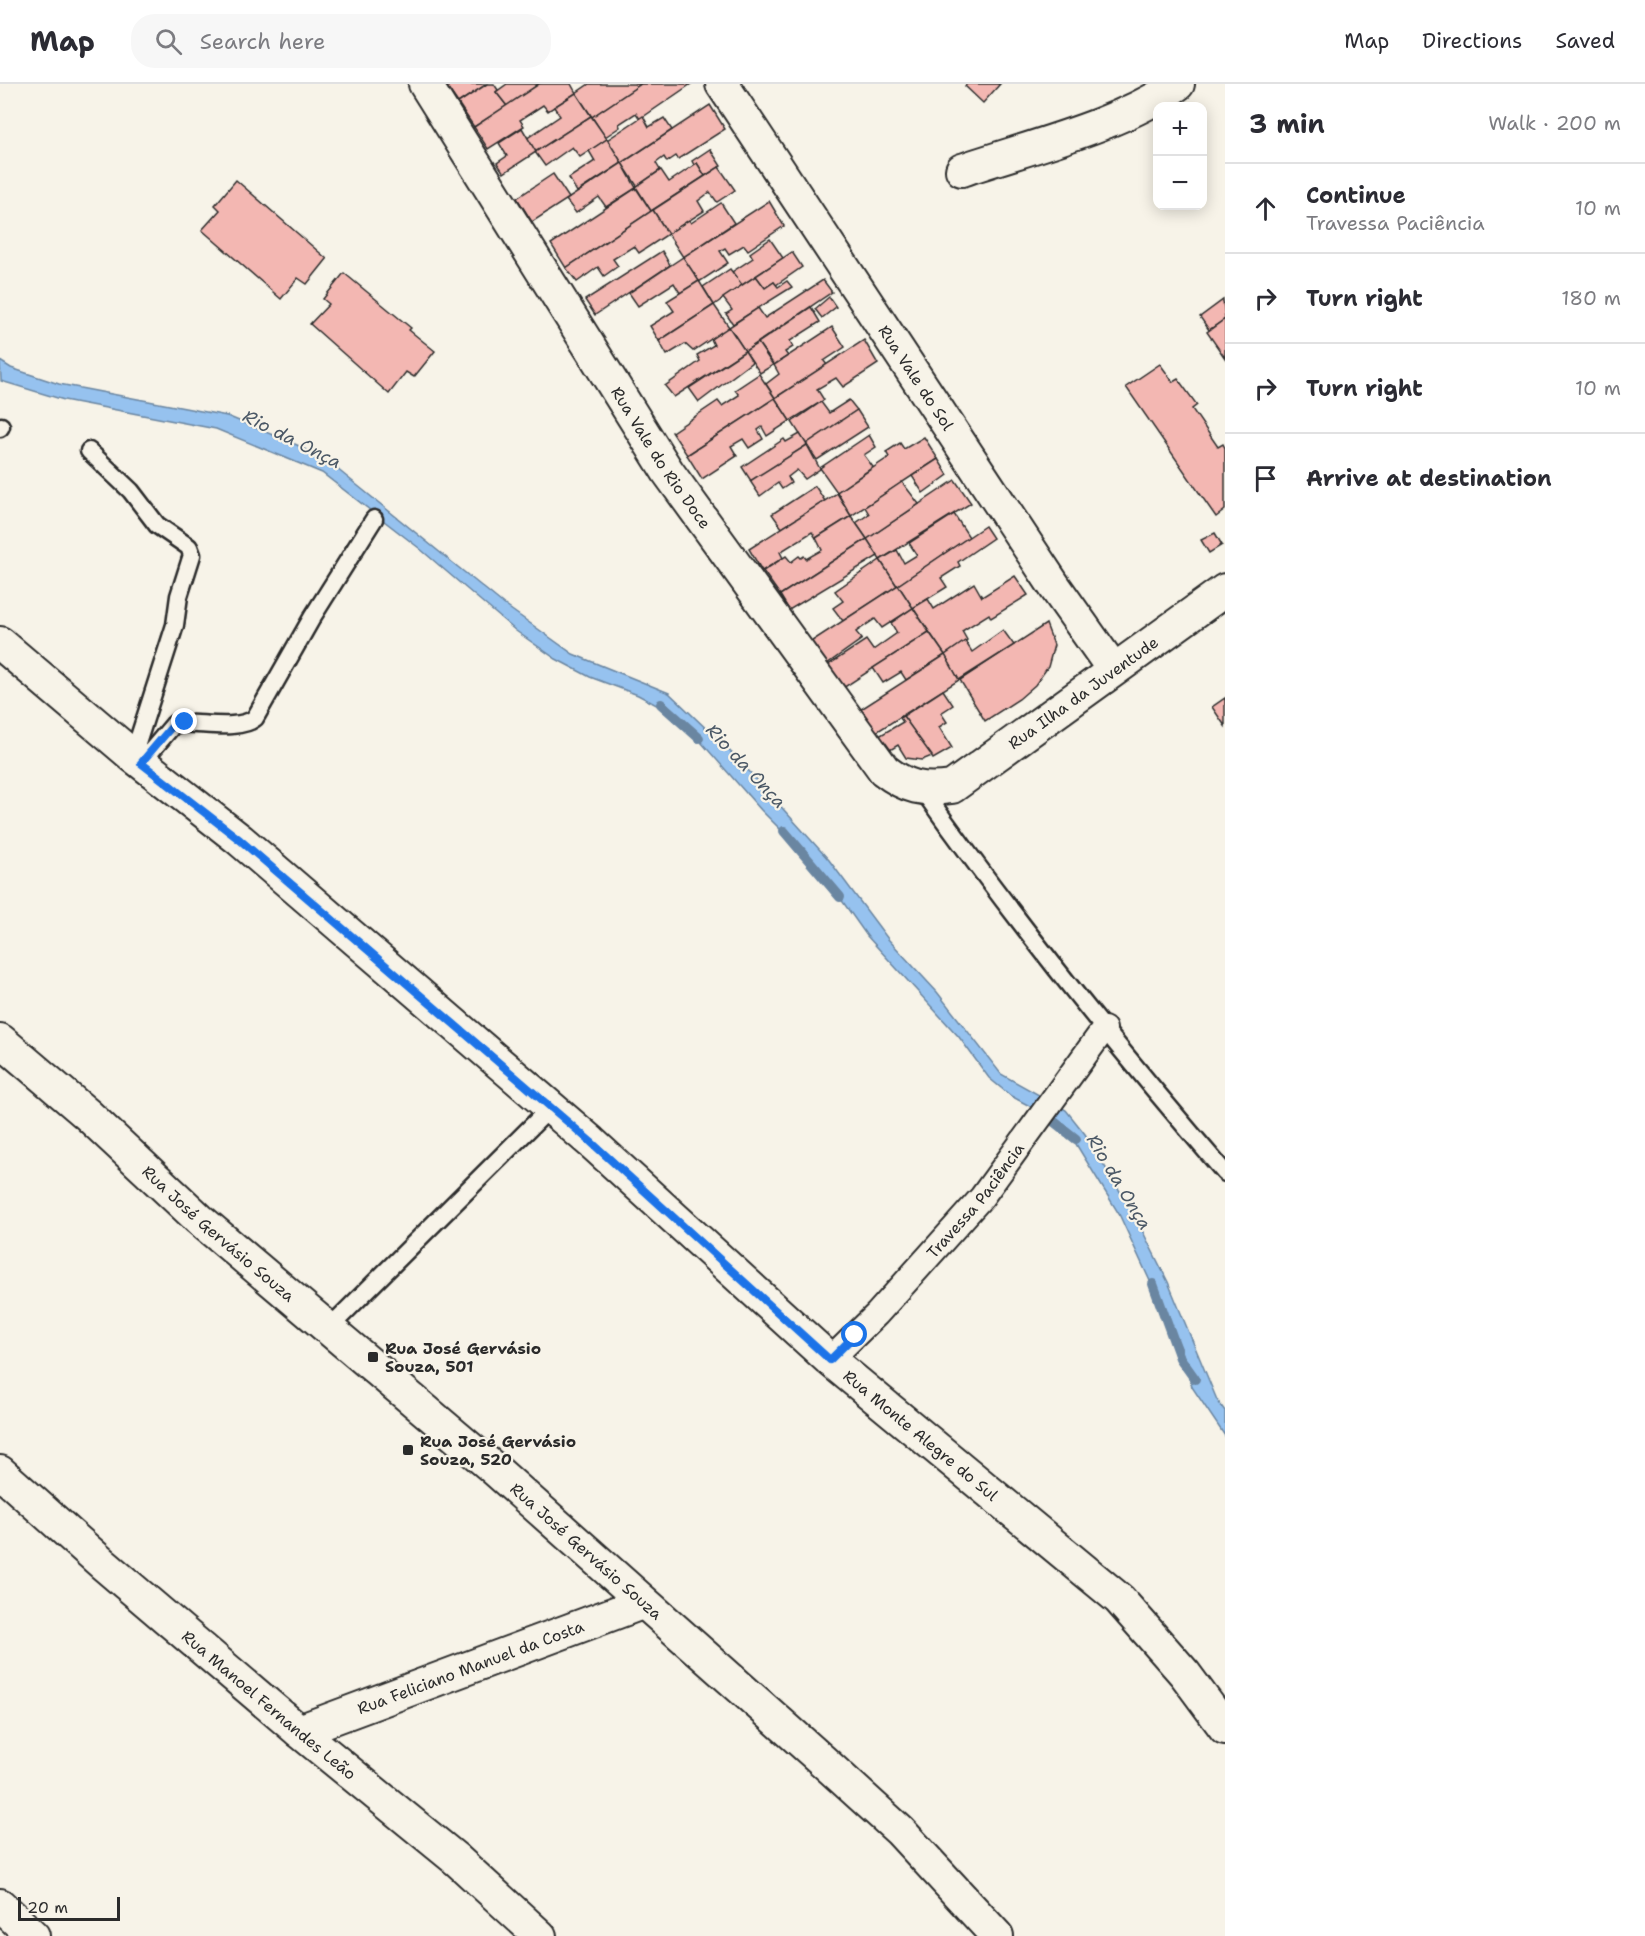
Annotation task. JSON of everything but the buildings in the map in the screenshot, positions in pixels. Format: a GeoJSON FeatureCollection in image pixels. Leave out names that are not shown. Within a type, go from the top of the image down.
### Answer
{"type":"FeatureCollection","features":[{"type":"Feature","properties":{"kind":"street","name":"Rua Vale do Rio Doce"},"geometry":{"type":"LineString","coordinates":[[425,84],[668,472],[884,770],[900,782],[930,789]]}},
{"type":"Feature","properties":{"kind":"street","name":"Rua Vale do Sol"},"geometry":{"type":"LineString","coordinates":[[722,84],[1049,577],[1113,669]]}},
{"type":"Feature","properties":{"kind":"street"},"geometry":{"type":"LineString","coordinates":[[962,170],[1125,114],[1158,99],[1179,84]]}},
{"type":"Feature","properties":{"kind":"street","name":"Rua Ilha da Juventude"},"geometry":{"type":"LineString","coordinates":[[930,789],[952,787],[966,779],[1113,669],[1225,590]]}},
{"type":"Feature","properties":{"kind":"street","name":"Rua Monte Alegre do Sul"},"geometry":{"type":"LineString","coordinates":[[0,643],[137,759],[240,840],[551,1107],[669,1211],[830,1360],[1119,1599],[1185,1674],[1225,1728]]}},
{"type":"Feature","properties":{"kind":"street","name":"Travessa Paciência"},"geometry":{"type":"LineString","coordinates":[[830,1360],[877,1314],[961,1221],[1104,1029]]}},
{"type":"Feature","properties":{"kind":"street","name":"Rua José Gervásio Souza"},"geometry":{"type":"LineString","coordinates":[[0,1040],[88,1115],[199,1219],[492,1467],[900,1831],[997,1936]]}},
{"type":"Feature","properties":{"kind":"street","name":"Rua Manoel Fernandes Leão"},"geometry":{"type":"LineString","coordinates":[[0,1472],[103,1564],[299,1731],[457,1860],[540,1936]]}},
{"type":"Feature","properties":{"kind":"street","name":"Rua Feliciano Manuel da Costa"},"geometry":{"type":"LineString","coordinates":[[299,1731],[642,1603]]}},
{"type":"Feature","properties":{"kind":"street"},"geometry":{"type":"LineString","coordinates":[[0,1905],[33,1936]]}},
{"type":"Feature","properties":{"kind":"lane"},"geometry":{"type":"LineString","coordinates":[[89,451],[131,491],[158,525],[189,547],[192,555],[179,596],[175,625],[137,759]]}},
{"type":"Feature","properties":{"kind":"lane"},"geometry":{"type":"LineString","coordinates":[[137,759],[174,724],[236,725],[248,724],[255,718],[313,616],[374,519]]}},
{"type":"Feature","properties":{"kind":"lane"},"geometry":{"type":"LineString","coordinates":[[930,789],[987,881],[1104,1029],[1225,1173]]}},
{"type":"Feature","properties":{"kind":"lane"},"geometry":{"type":"LineString","coordinates":[[329,1328],[551,1107]]}},
{"type":"Feature","properties":{"kind":"water"},"geometry":{"type":"Polygon","coordinates":[[[0,361],[11,368],[59,384],[227,416],[297,445],[331,464],[506,606],[573,654],[669,693],[739,760],[829,860],[888,939],[937,992],[1001,1074],[1066,1110],[1085,1134],[1134,1214],[1168,1282],[1217,1400],[1225,1411],[1225,1436],[1192,1387],[1181,1348],[1119,1214],[1076,1144],[1056,1120],[1011,1096],[989,1078],[959,1037],[867,936],[819,868],[761,810],[679,717],[638,695],[590,677],[556,659],[516,631],[419,548],[322,473],[216,429],[64,400],[1,381],[0,361]]]}},
{"type":"Feature","properties":{"kind":"waterway","name":"Rio da Onça"},"geometry":{"type":"LineString","coordinates":[[661,704],[699,738]]}},
{"type":"Feature","properties":{"kind":"waterway","name":"Rio da Onça"},"geometry":{"type":"LineString","coordinates":[[784,831],[840,897]]}},
{"type":"Feature","properties":{"kind":"waterway","name":"Rio da Onça"},"geometry":{"type":"LineString","coordinates":[[1043,1113],[1076,1139]]}},
{"type":"Feature","properties":{"kind":"waterway","name":"Rio da Onça"},"geometry":{"type":"LineString","coordinates":[[1153,1284],[1180,1358],[1195,1379]]}},
{"type":"Feature","properties":{"kind":"place","name":"Rua José Gervásio Souza, 501"},"geometry":{"type":"Point","coordinates":[373,1357]}},
{"type":"Feature","properties":{"kind":"place","name":"Rua José Gervásio Souza, 520"},"geometry":{"type":"Point","coordinates":[408,1450]}},
{"type":"Feature","properties":{"kind":"route"},"geometry":{"type":"LineString","coordinates":[[185,722],[174,724],[141,763],[240,840],[338,927],[591,1142],[830,1360],[855,1335]]}}]}
